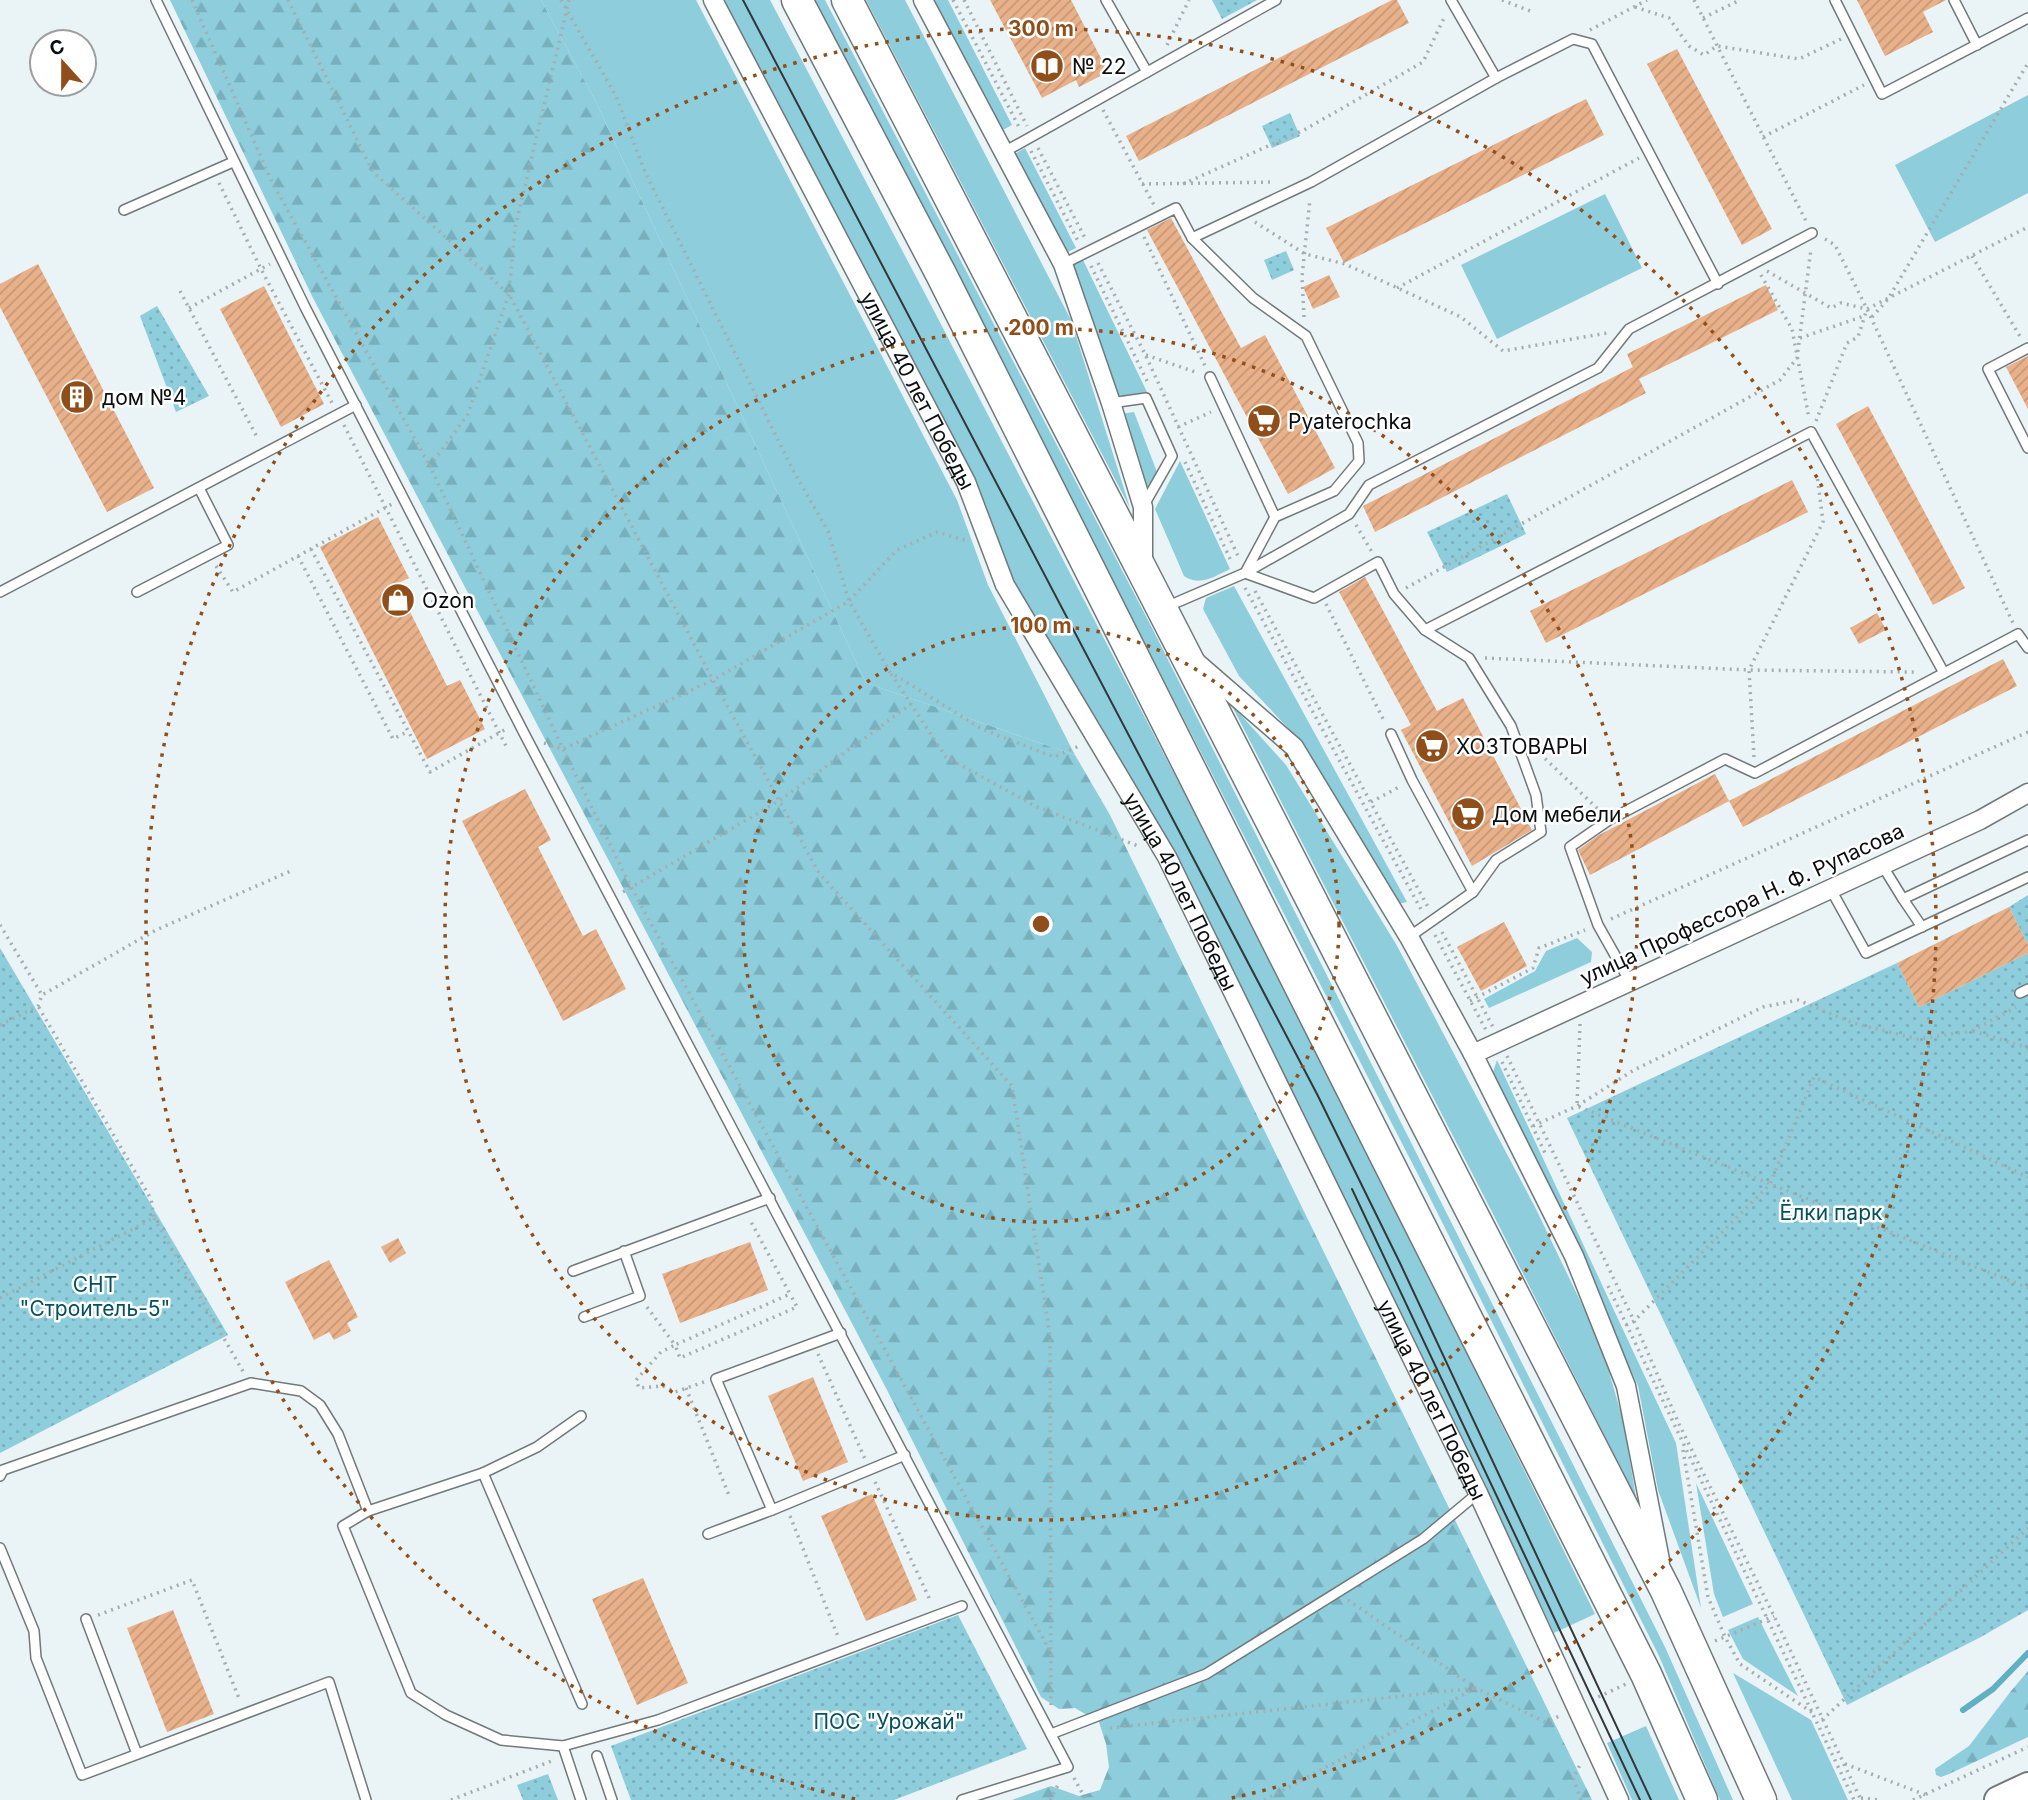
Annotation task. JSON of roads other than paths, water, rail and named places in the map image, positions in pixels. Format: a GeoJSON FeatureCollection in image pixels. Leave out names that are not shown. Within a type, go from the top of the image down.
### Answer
{"type":"FeatureCollection","features":[{"type":"Feature","properties":{"kind":"main road"},"geometry":{"type":"LineString","coordinates":[[797,0],[941,274],[1646,1674],[1703,1800]]}},
{"type":"Feature","properties":{"kind":"main road"},"geometry":{"type":"LineString","coordinates":[[846,0],[1666,1591],[1761,1800]]}},
{"type":"Feature","properties":{"kind":"street","name":"улица 40 лет Победы"},"geometry":{"type":"LineString","coordinates":[[713,0],[966,482],[1005,585],[1167,857],[1478,1493],[1619,1800]]}},
{"type":"Feature","properties":{"kind":"street"},"geometry":{"type":"LineString","coordinates":[[923,0],[1063,264],[1111,403],[1143,507],[1143,572]]}},
{"type":"Feature","properties":{"kind":"street"},"geometry":{"type":"LineString","coordinates":[[1181,649],[1294,747],[1409,937],[1473,1054],[1574,1256],[1626,1386],[1666,1591]]}},
{"type":"Feature","properties":{"kind":"street","name":"улица Профессора Н. Ф. Рупасова"},"geometry":{"type":"LineString","coordinates":[[1473,1054],[1980,820],[2028,793]]}},
{"type":"Feature","properties":{"kind":"street"},"geometry":{"type":"LineString","coordinates":[[1998,1800],[2028,1786]]}},
{"type":"Feature","properties":{"kind":"lane"},"geometry":{"type":"LineString","coordinates":[[156,0],[281,258],[526,737],[1068,1767],[962,1800]]}},
{"type":"Feature","properties":{"kind":"lane"},"geometry":{"type":"LineString","coordinates":[[1107,0],[1147,72]]}},
{"type":"Feature","properties":{"kind":"lane"},"geometry":{"type":"LineString","coordinates":[[1004,152],[1276,0]]}},
{"type":"Feature","properties":{"kind":"lane"},"geometry":{"type":"LineString","coordinates":[[1835,0],[1882,93],[2028,18]]}},
{"type":"Feature","properties":{"kind":"lane"},"geometry":{"type":"LineString","coordinates":[[1954,0],[1977,45]]}},
{"type":"Feature","properties":{"kind":"lane"},"geometry":{"type":"LineString","coordinates":[[1452,1],[1496,78]]}},
{"type":"Feature","properties":{"kind":"lane"},"geometry":{"type":"LineString","coordinates":[[1192,239],[1311,181],[1496,78],[1573,39],[1592,44],[1718,284]]}},
{"type":"Feature","properties":{"kind":"lane"},"geometry":{"type":"LineString","coordinates":[[124,210],[233,162]]}},
{"type":"Feature","properties":{"kind":"lane"},"geometry":{"type":"LineString","coordinates":[[1063,264],[1176,208],[1192,239],[1253,298],[1306,336],[1358,443],[1359,461],[1334,491],[1275,517],[1245,573]]}},
{"type":"Feature","properties":{"kind":"lane"},"geometry":{"type":"LineString","coordinates":[[1161,610],[1245,573],[1349,514],[1369,485],[1598,368],[1629,329],[1812,233]]}},
{"type":"Feature","properties":{"kind":"lane"},"geometry":{"type":"LineString","coordinates":[[2028,348],[1988,369],[2028,448]]}},
{"type":"Feature","properties":{"kind":"lane"},"geometry":{"type":"LineString","coordinates":[[1210,377],[1275,517]]}},
{"type":"Feature","properties":{"kind":"lane"},"geometry":{"type":"LineString","coordinates":[[1111,403],[1146,398],[1172,456],[1143,507]]}},
{"type":"Feature","properties":{"kind":"lane"},"geometry":{"type":"LineString","coordinates":[[0,592],[356,405]]}},
{"type":"Feature","properties":{"kind":"lane"},"geometry":{"type":"LineString","coordinates":[[1425,630],[1811,432],[1944,673]]}},
{"type":"Feature","properties":{"kind":"lane"},"geometry":{"type":"LineString","coordinates":[[136,593],[228,545],[199,488]]}},
{"type":"Feature","properties":{"kind":"lane"},"geometry":{"type":"LineString","coordinates":[[1245,573],[1314,598],[1378,562],[1394,594],[1425,630],[1469,658],[1511,726],[1536,795],[1541,832],[1496,860],[1473,892],[1409,937]]}},
{"type":"Feature","properties":{"kind":"lane"},"geometry":{"type":"LineString","coordinates":[[1629,980],[1598,925],[1570,847],[1609,820],[1725,759],[1755,773],[2018,634],[2028,648]]}},
{"type":"Feature","properties":{"kind":"lane"},"geometry":{"type":"LineString","coordinates":[[1391,734],[1412,780],[1473,892]]}},
{"type":"Feature","properties":{"kind":"lane"},"geometry":{"type":"LineString","coordinates":[[1903,899],[2028,839]]}},
{"type":"Feature","properties":{"kind":"lane"},"geometry":{"type":"LineString","coordinates":[[1882,865],[1922,927]]}},
{"type":"Feature","properties":{"kind":"lane"},"geometry":{"type":"LineString","coordinates":[[1830,888],[1866,953],[2028,877]]}},
{"type":"Feature","properties":{"kind":"lane"},"geometry":{"type":"LineString","coordinates":[[573,1270],[770,1198]]}},
{"type":"Feature","properties":{"kind":"lane"},"geometry":{"type":"LineString","coordinates":[[584,1317],[640,1296],[624,1251]]}},
{"type":"Feature","properties":{"kind":"lane"},"geometry":{"type":"LineString","coordinates":[[772,1510],[716,1378],[841,1333]]}},
{"type":"Feature","properties":{"kind":"lane"},"geometry":{"type":"LineString","coordinates":[[0,1476],[3,1470],[251,1383],[301,1391],[320,1405],[338,1434],[368,1511]]}},
{"type":"Feature","properties":{"kind":"lane"},"geometry":{"type":"LineString","coordinates":[[581,1416],[537,1447],[483,1473],[368,1511],[343,1526],[411,1693],[446,1715],[501,1740],[565,1751],[658,1720],[962,1606]]}},
{"type":"Feature","properties":{"kind":"lane"},"geometry":{"type":"LineString","coordinates":[[708,1534],[905,1455]]}},
{"type":"Feature","properties":{"kind":"lane"},"geometry":{"type":"LineString","coordinates":[[483,1473],[582,1704]]}},
{"type":"Feature","properties":{"kind":"lane"},"geometry":{"type":"LineString","coordinates":[[1052,1734],[1206,1674],[1423,1539],[1478,1493]]}},
{"type":"Feature","properties":{"kind":"lane"},"geometry":{"type":"LineString","coordinates":[[0,1548],[34,1631],[36,1658],[82,1775],[329,1682],[366,1800]]}},
{"type":"Feature","properties":{"kind":"lane"},"geometry":{"type":"LineString","coordinates":[[86,1619],[137,1754]]}},
{"type":"Feature","properties":{"kind":"lane"},"geometry":{"type":"LineString","coordinates":[[565,1751],[581,1800]]}},
{"type":"Feature","properties":{"kind":"lane"},"geometry":{"type":"LineString","coordinates":[[597,1756],[612,1800]]}},
{"type":"Feature","properties":{"kind":"waterway"},"geometry":{"type":"LineString","coordinates":[[1963,1710],[1993,1689],[2028,1653]]}},
{"type":"Feature","properties":{"kind":"tram line"},"geometry":{"type":"LineString","coordinates":[[743,0],[1317,1094],[1400,1263],[1651,1800]]}},
{"type":"Feature","properties":{"kind":"tram line"},"geometry":{"type":"LineString","coordinates":[[1352,1189],[1640,1800]]}},
{"type":"Feature","properties":{"kind":"place","name":"№ 22"},"geometry":{"type":"Point","coordinates":[1047,66]}},
{"type":"Feature","properties":{"kind":"place","name":"дом №4"},"geometry":{"type":"Point","coordinates":[77,397]}},
{"type":"Feature","properties":{"kind":"place","name":"Pyaterochka"},"geometry":{"type":"Point","coordinates":[1264,421]}},
{"type":"Feature","properties":{"kind":"place","name":"Ozon"},"geometry":{"type":"Point","coordinates":[398,600]}},
{"type":"Feature","properties":{"kind":"place","name":"ХОЗТОВАРЫ"},"geometry":{"type":"Point","coordinates":[1432,746]}},
{"type":"Feature","properties":{"kind":"place","name":"Дом мебели"},"geometry":{"type":"Point","coordinates":[1468,814]}},
{"type":"Feature","properties":{"kind":"park label","name":"Ёлки парк"},"geometry":{"type":"Point","coordinates":[1831,1212]}},
{"type":"Feature","properties":{"kind":"park label","name":"СНТ \"Строитель-5\""},"geometry":{"type":"Point","coordinates":[95,1296]}},
{"type":"Feature","properties":{"kind":"park label","name":"ПОС \"Урожай\""},"geometry":{"type":"Point","coordinates":[889,1721]}}]}
